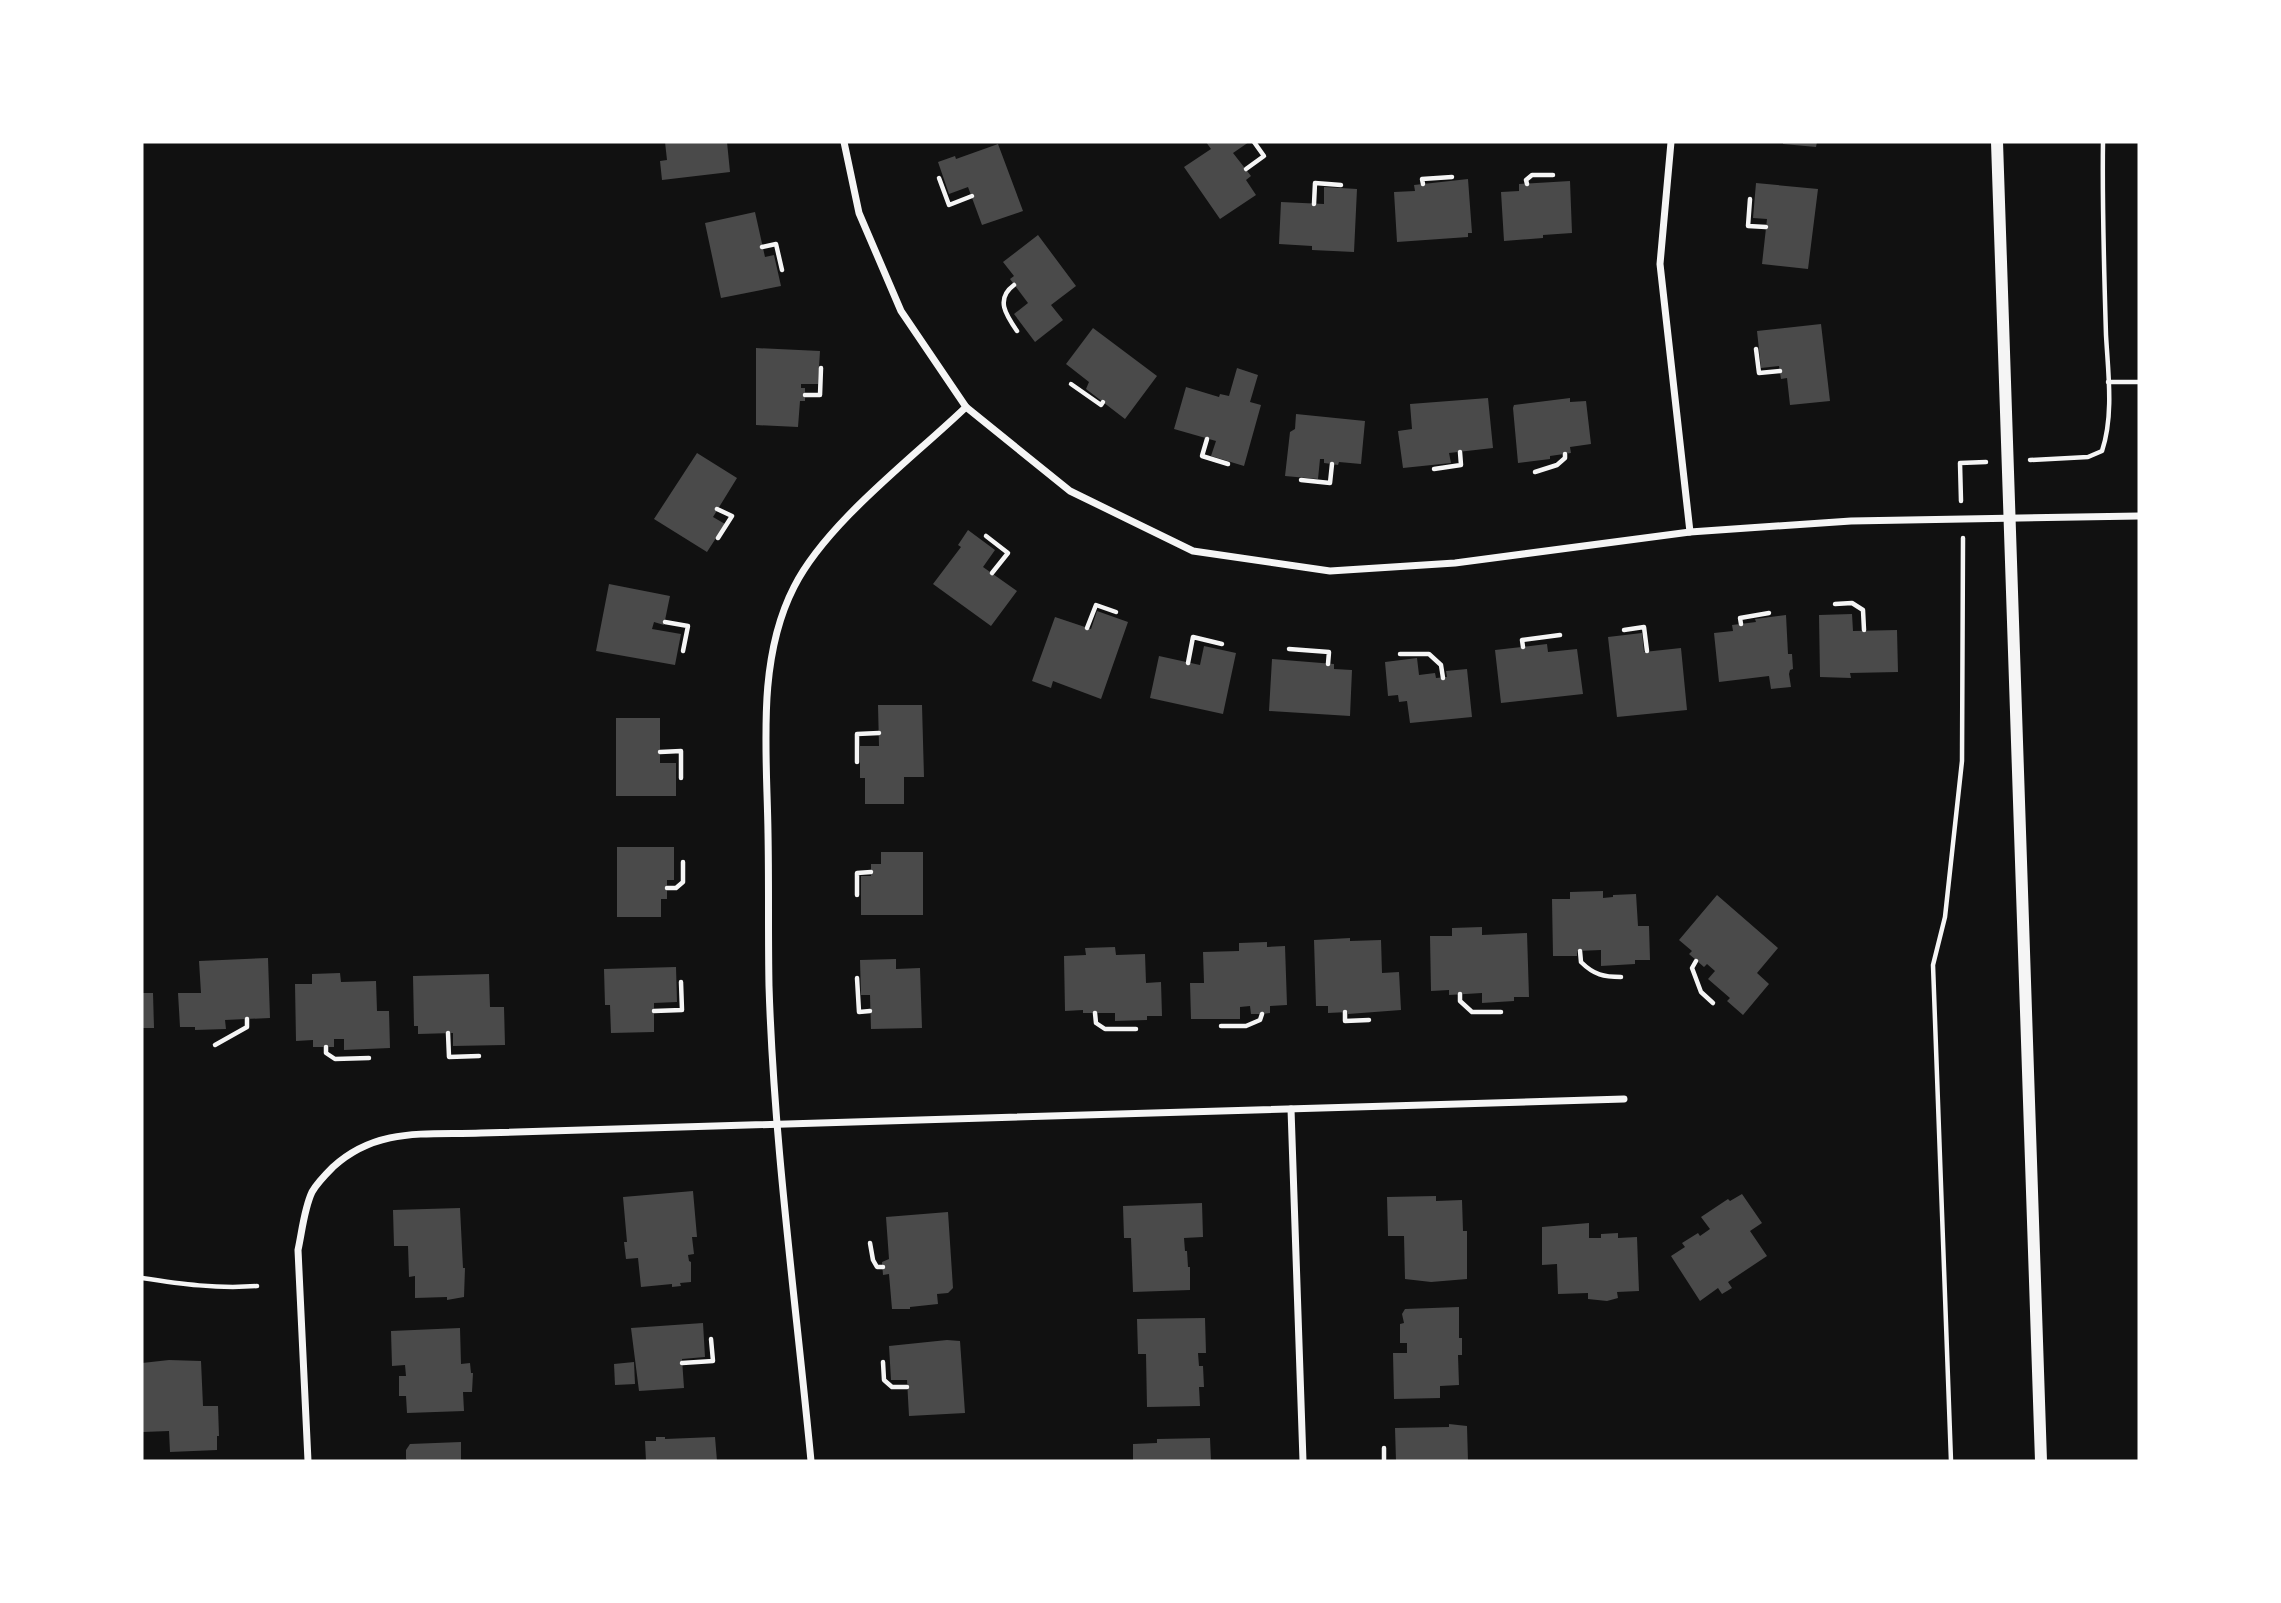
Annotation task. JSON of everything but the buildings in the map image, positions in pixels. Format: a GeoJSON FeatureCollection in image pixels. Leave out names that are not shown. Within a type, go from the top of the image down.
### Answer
{"type":"FeatureCollection","features":[{"type":"Feature","properties":{"kind":"street"},"geometry":{"type":"LineString","coordinates":[[844,142],[859,213],[901,311],[966,407],[1070,491],[1193,551],[1330,571],[1455,563],[1690,532],[1851,521],[2008,516],[2139,516]]}},
{"type":"Feature","properties":{"kind":"street"},"geometry":{"type":"LineString","coordinates":[[1671,142],[1661,264],[1690,532]]}},
{"type":"Feature","properties":{"kind":"street"},"geometry":{"type":"LineString","coordinates":[[1997,142],[2041,1461]]}},
{"type":"Feature","properties":{"kind":"street"},"geometry":{"type":"LineString","coordinates":[[811,1461],[778,1123],[769,986],[767,699],[777,634],[794,587],[818,552],[850,515],[966,407]]}},
{"type":"Feature","properties":{"kind":"street"},"geometry":{"type":"LineString","coordinates":[[308,1461],[298,1250],[312,1192],[327,1172],[348,1154],[369,1142],[393,1136],[1624,1098]]}},
{"type":"Feature","properties":{"kind":"street"},"geometry":{"type":"LineString","coordinates":[[1291,1109],[1303,1461]]}},
{"type":"Feature","properties":{"kind":"path"},"geometry":{"type":"LineString","coordinates":[[1247,169],[1264,156],[1254,142]]}},
{"type":"Feature","properties":{"kind":"path"},"geometry":{"type":"LineString","coordinates":[[2048,460],[2088,457],[2102,452],[2108,429],[2102,225],[2104,142]]}},
{"type":"Feature","properties":{"kind":"path"},"geometry":{"type":"LineString","coordinates":[[1527,184],[1526,180],[1532,175],[1553,175]]}},
{"type":"Feature","properties":{"kind":"path"},"geometry":{"type":"LineString","coordinates":[[1423,184],[1422,179],[1452,177]]}},
{"type":"Feature","properties":{"kind":"path"},"geometry":{"type":"LineString","coordinates":[[939,178],[949,205],[972,196]]}},
{"type":"Feature","properties":{"kind":"path"},"geometry":{"type":"LineString","coordinates":[[1314,204],[1315,183],[1340,185]]}},
{"type":"Feature","properties":{"kind":"path"},"geometry":{"type":"LineString","coordinates":[[1750,199],[1748,226],[1766,227]]}},
{"type":"Feature","properties":{"kind":"path"},"geometry":{"type":"LineString","coordinates":[[762,247],[776,244],[782,270]]}},
{"type":"Feature","properties":{"kind":"path"},"geometry":{"type":"LineString","coordinates":[[1014,285],[1008,290],[1003,308],[1017,331]]}},
{"type":"Feature","properties":{"kind":"path"},"geometry":{"type":"LineString","coordinates":[[1756,349],[1759,373],[1780,371]]}},
{"type":"Feature","properties":{"kind":"path"},"geometry":{"type":"LineString","coordinates":[[805,395],[820,395],[821,368]]}},
{"type":"Feature","properties":{"kind":"path"},"geometry":{"type":"LineString","coordinates":[[2108,382],[2139,382]]}},
{"type":"Feature","properties":{"kind":"path"},"geometry":{"type":"LineString","coordinates":[[1071,384],[1101,405],[1103,402]]}},
{"type":"Feature","properties":{"kind":"path"},"geometry":{"type":"LineString","coordinates":[[1208,439],[1202,456],[1228,464]]}},
{"type":"Feature","properties":{"kind":"path"},"geometry":{"type":"LineString","coordinates":[[1434,469],[1461,465],[1460,452]]}},
{"type":"Feature","properties":{"kind":"path"},"geometry":{"type":"LineString","coordinates":[[1535,472],[1557,465],[1565,458],[1565,454]]}},
{"type":"Feature","properties":{"kind":"path"},"geometry":{"type":"LineString","coordinates":[[1301,480],[1330,483],[1332,464]]}},
{"type":"Feature","properties":{"kind":"path"},"geometry":{"type":"LineString","coordinates":[[718,509],[732,516],[718,538]]}},
{"type":"Feature","properties":{"kind":"path"},"geometry":{"type":"LineString","coordinates":[[986,536],[1008,553],[992,573]]}},
{"type":"Feature","properties":{"kind":"path"},"geometry":{"type":"LineString","coordinates":[[1951,1461],[1933,965],[1946,906],[1962,761],[1964,572]]}},
{"type":"Feature","properties":{"kind":"path"},"geometry":{"type":"LineString","coordinates":[[1835,604],[1852,603],[1863,610],[1864,631]]}},
{"type":"Feature","properties":{"kind":"path"},"geometry":{"type":"LineString","coordinates":[[1087,628],[1096,605],[1116,612]]}},
{"type":"Feature","properties":{"kind":"path"},"geometry":{"type":"LineString","coordinates":[[1741,624],[1740,618],[1769,613]]}},
{"type":"Feature","properties":{"kind":"path"},"geometry":{"type":"LineString","coordinates":[[665,622],[688,626],[683,651]]}},
{"type":"Feature","properties":{"kind":"path"},"geometry":{"type":"LineString","coordinates":[[1624,631],[1644,627],[1647,651]]}},
{"type":"Feature","properties":{"kind":"path"},"geometry":{"type":"LineString","coordinates":[[1523,647],[1522,640],[1560,635]]}},
{"type":"Feature","properties":{"kind":"path"},"geometry":{"type":"LineString","coordinates":[[1188,663],[1193,638],[1222,644]]}},
{"type":"Feature","properties":{"kind":"path"},"geometry":{"type":"LineString","coordinates":[[1289,649],[1329,652],[1328,664]]}},
{"type":"Feature","properties":{"kind":"path"},"geometry":{"type":"LineString","coordinates":[[1400,654],[1429,654],[1441,665],[1443,678]]}},
{"type":"Feature","properties":{"kind":"path"},"geometry":{"type":"LineString","coordinates":[[857,762],[857,734],[879,733]]}},
{"type":"Feature","properties":{"kind":"path"},"geometry":{"type":"LineString","coordinates":[[660,752],[681,751],[681,778]]}},
{"type":"Feature","properties":{"kind":"path"},"geometry":{"type":"LineString","coordinates":[[667,888],[676,888],[683,883],[683,862]]}},
{"type":"Feature","properties":{"kind":"path"},"geometry":{"type":"LineString","coordinates":[[856,895],[856,873],[871,872]]}},
{"type":"Feature","properties":{"kind":"path"},"geometry":{"type":"LineString","coordinates":[[1580,951],[1581,962],[1592,973],[1606,977],[1622,977]]}},
{"type":"Feature","properties":{"kind":"path"},"geometry":{"type":"LineString","coordinates":[[1696,961],[1692,968],[1702,992],[1713,1003]]}},
{"type":"Feature","properties":{"kind":"path"},"geometry":{"type":"LineString","coordinates":[[857,978],[859,1012],[870,1011]]}},
{"type":"Feature","properties":{"kind":"path"},"geometry":{"type":"LineString","coordinates":[[654,1011],[682,1010],[681,982]]}},
{"type":"Feature","properties":{"kind":"path"},"geometry":{"type":"LineString","coordinates":[[1460,994],[1460,1002],[1472,1012],[1501,1012]]}},
{"type":"Feature","properties":{"kind":"path"},"geometry":{"type":"LineString","coordinates":[[1345,1012],[1345,1021],[1369,1020]]}},
{"type":"Feature","properties":{"kind":"path"},"geometry":{"type":"LineString","coordinates":[[1095,1013],[1096,1023],[1105,1029],[1136,1029]]}},
{"type":"Feature","properties":{"kind":"path"},"geometry":{"type":"LineString","coordinates":[[1221,1026],[1246,1026],[1260,1020],[1262,1014]]}},
{"type":"Feature","properties":{"kind":"path"},"geometry":{"type":"LineString","coordinates":[[215,1045],[247,1027],[247,1019]]}},
{"type":"Feature","properties":{"kind":"path"},"geometry":{"type":"LineString","coordinates":[[448,1032],[449,1057],[479,1056]]}},
{"type":"Feature","properties":{"kind":"path"},"geometry":{"type":"LineString","coordinates":[[326,1046],[326,1054],[335,1059],[369,1058]]}},
{"type":"Feature","properties":{"kind":"path"},"geometry":{"type":"LineString","coordinates":[[870,1243],[873,1260],[877,1267],[883,1267]]}},
{"type":"Feature","properties":{"kind":"path"},"geometry":{"type":"LineString","coordinates":[[142,1278],[225,1289],[257,1286]]}},
{"type":"Feature","properties":{"kind":"path"},"geometry":{"type":"LineString","coordinates":[[682,1363],[713,1361],[711,1339]]}},
{"type":"Feature","properties":{"kind":"path"},"geometry":{"type":"LineString","coordinates":[[883,1362],[884,1380],[892,1387],[907,1387]]}},
{"type":"Feature","properties":{"kind":"path"},"geometry":{"type":"LineString","coordinates":[[1384,1447],[1384,1461]]}}]}
